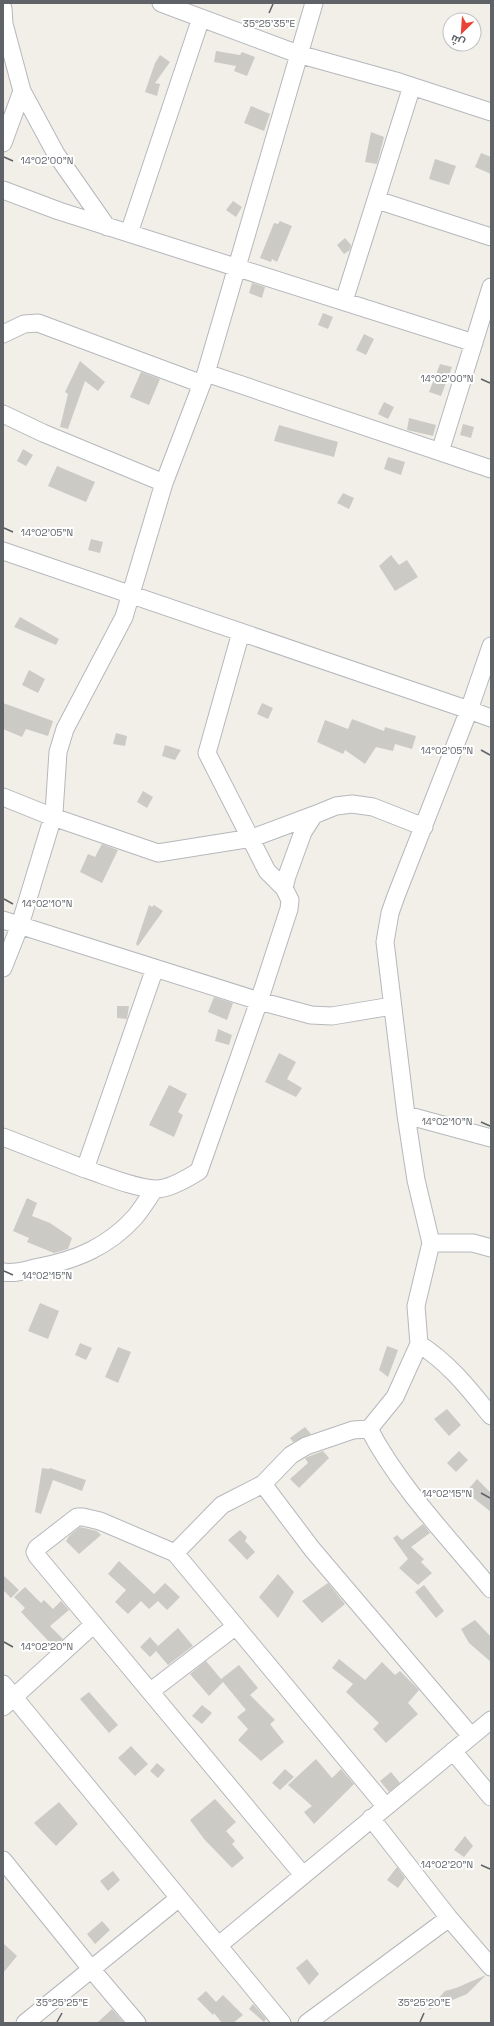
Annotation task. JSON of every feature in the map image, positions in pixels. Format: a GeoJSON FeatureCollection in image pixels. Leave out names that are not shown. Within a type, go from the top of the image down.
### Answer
{"type":"FeatureCollection","features":[{"type":"Feature","properties":{"kind":"street"},"geometry":{"type":"LineString","coordinates":[[161,3],[183,7],[201,18],[298,54],[412,86],[491,112]]}},
{"type":"Feature","properties":{"kind":"street"},"geometry":{"type":"LineString","coordinates":[[3,968],[20,925],[53,817],[58,752],[65,729],[124,617],[164,484],[204,379],[314,3]]}},
{"type":"Feature","properties":{"kind":"street"},"geometry":{"type":"LineString","coordinates":[[3,8],[4,24],[22,91],[56,154],[107,227]]}},
{"type":"Feature","properties":{"kind":"street"},"geometry":{"type":"LineString","coordinates":[[129,233],[201,18]]}},
{"type":"Feature","properties":{"kind":"street"},"geometry":{"type":"LineString","coordinates":[[344,301],[412,86]]}},
{"type":"Feature","properties":{"kind":"street"},"geometry":{"type":"LineString","coordinates":[[3,143],[22,91]]}},
{"type":"Feature","properties":{"kind":"street"},"geometry":{"type":"LineString","coordinates":[[3,190],[59,212],[474,343]]}},
{"type":"Feature","properties":{"kind":"street"},"geometry":{"type":"LineString","coordinates":[[377,200],[491,237]]}},
{"type":"Feature","properties":{"kind":"street"},"geometry":{"type":"LineString","coordinates":[[440,452],[491,287]]}},
{"type":"Feature","properties":{"kind":"street"},"geometry":{"type":"LineString","coordinates":[[3,334],[24,324],[38,323],[204,379],[491,469]]}},
{"type":"Feature","properties":{"kind":"street"},"geometry":{"type":"LineString","coordinates":[[3,414],[43,433],[164,484]]}},
{"type":"Feature","properties":{"kind":"street"},"geometry":{"type":"LineString","coordinates":[[3,551],[491,718]]}},
{"type":"Feature","properties":{"kind":"street"},"geometry":{"type":"LineString","coordinates":[[3,1137],[119,1180],[155,1189],[176,1183],[199,1171],[259,1001],[290,900],[284,888],[267,871],[252,838],[208,753],[241,632]]}},
{"type":"Feature","properties":{"kind":"street"},"geometry":{"type":"LineString","coordinates":[[174,1553],[222,1505],[264,1484],[292,1455],[306,1446],[353,1430],[369,1429],[395,1397],[419,1344],[416,1306],[432,1244],[416,1180],[406,1115],[385,942],[390,913],[469,710],[491,646]]}},
{"type":"Feature","properties":{"kind":"street"},"geometry":{"type":"LineString","coordinates":[[3,797],[53,817],[158,854],[252,838],[336,806],[352,804],[373,807],[424,827]]}},
{"type":"Feature","properties":{"kind":"street"},"geometry":{"type":"LineString","coordinates":[[284,888],[289,867],[302,832],[314,815]]}},
{"type":"Feature","properties":{"kind":"street"},"geometry":{"type":"LineString","coordinates":[[3,920],[259,1001],[311,1015],[332,1016],[392,1006]]}},
{"type":"Feature","properties":{"kind":"street"},"geometry":{"type":"LineString","coordinates":[[86,1168],[155,968]]}},
{"type":"Feature","properties":{"kind":"street"},"geometry":{"type":"LineString","coordinates":[[406,1115],[491,1138]]}},
{"type":"Feature","properties":{"kind":"street"},"geometry":{"type":"LineString","coordinates":[[3,1272],[15,1273],[65,1262],[86,1254],[107,1241],[135,1217],[155,1189]]}},
{"type":"Feature","properties":{"kind":"street"},"geometry":{"type":"LineString","coordinates":[[432,1244],[473,1243],[491,1248]]}},
{"type":"Feature","properties":{"kind":"street"},"geometry":{"type":"LineString","coordinates":[[419,1344],[435,1354],[451,1368],[491,1416]]}},
{"type":"Feature","properties":{"kind":"street"},"geometry":{"type":"LineString","coordinates":[[369,1429],[382,1454],[435,1522],[491,1589]]}},
{"type":"Feature","properties":{"kind":"street"},"geometry":{"type":"LineString","coordinates":[[264,1484],[312,1549],[471,1736]]}},
{"type":"Feature","properties":{"kind":"street"},"geometry":{"type":"LineString","coordinates":[[303,1875],[37,1556],[35,1552],[37,1548],[77,1517],[84,1517],[100,1520],[174,1553],[386,1806]]}},
{"type":"Feature","properties":{"kind":"street"},"geometry":{"type":"LineString","coordinates":[[8,1702],[94,1624]]}},
{"type":"Feature","properties":{"kind":"street"},"geometry":{"type":"LineString","coordinates":[[151,1691],[236,1626]]}},
{"type":"Feature","properties":{"kind":"street"},"geometry":{"type":"LineString","coordinates":[[3,1684],[8,1702],[81,1781],[219,1945],[282,2023]]}},
{"type":"Feature","properties":{"kind":"street"},"geometry":{"type":"LineString","coordinates":[[219,1945],[491,1720]]}},
{"type":"Feature","properties":{"kind":"street"},"geometry":{"type":"LineString","coordinates":[[453,1751],[491,1797]]}},
{"type":"Feature","properties":{"kind":"street"},"geometry":{"type":"LineString","coordinates":[[371,1818],[449,1918],[491,1967]]}},
{"type":"Feature","properties":{"kind":"street"},"geometry":{"type":"LineString","coordinates":[[3,1860],[137,2023]]}},
{"type":"Feature","properties":{"kind":"street"},"geometry":{"type":"LineString","coordinates":[[26,2023],[179,1898]]}},
{"type":"Feature","properties":{"kind":"street"},"geometry":{"type":"LineString","coordinates":[[307,2023],[449,1918]]}},
{"type":"Feature","properties":{"kind":"building"},"geometry":{"type":"Polygon","coordinates":[[[216,51],[240,55],[242,52],[255,57],[247,76],[234,71],[236,66],[214,62],[216,51]]]}},
{"type":"Feature","properties":{"kind":"building"},"geometry":{"type":"Polygon","coordinates":[[[160,55],[170,62],[155,83],[160,84],[157,96],[145,92],[155,63],[160,55]]]}},
{"type":"Feature","properties":{"kind":"building"},"geometry":{"type":"Polygon","coordinates":[[[251,106],[270,114],[264,131],[244,123],[251,106]]]}},
{"type":"Feature","properties":{"kind":"building"},"geometry":{"type":"Polygon","coordinates":[[[371,132],[384,137],[377,164],[365,162],[371,132]]]}},
{"type":"Feature","properties":{"kind":"building"},"geometry":{"type":"Polygon","coordinates":[[[481,153],[491,157],[491,174],[475,167],[481,153]]]}},
{"type":"Feature","properties":{"kind":"building"},"geometry":{"type":"Polygon","coordinates":[[[435,159],[456,166],[449,185],[429,179],[435,159]]]}},
{"type":"Feature","properties":{"kind":"building"},"geometry":{"type":"Polygon","coordinates":[[[233,201],[242,207],[236,217],[226,210],[233,201]]]}},
{"type":"Feature","properties":{"kind":"building"},"geometry":{"type":"Polygon","coordinates":[[[280,221],[292,226],[277,262],[272,259],[271,262],[260,258],[274,223],[278,224],[280,221]]]}},
{"type":"Feature","properties":{"kind":"building"},"geometry":{"type":"Polygon","coordinates":[[[345,238],[351,245],[350,250],[344,254],[337,245],[345,238]]]}},
{"type":"Feature","properties":{"kind":"building"},"geometry":{"type":"Polygon","coordinates":[[[252,283],[265,287],[262,298],[249,293],[252,283]]]}},
{"type":"Feature","properties":{"kind":"building"},"geometry":{"type":"Polygon","coordinates":[[[323,313],[333,317],[328,329],[318,325],[323,313]]]}},
{"type":"Feature","properties":{"kind":"building"},"geometry":{"type":"Polygon","coordinates":[[[364,334],[374,339],[366,355],[356,350],[364,334]]]}},
{"type":"Feature","properties":{"kind":"building"},"geometry":{"type":"Polygon","coordinates":[[[80,361],[105,382],[98,391],[85,381],[68,429],[60,427],[68,394],[65,392],[80,361]]]}},
{"type":"Feature","properties":{"kind":"building"},"geometry":{"type":"Polygon","coordinates":[[[440,364],[452,367],[441,396],[429,392],[440,364]]]}},
{"type":"Feature","properties":{"kind":"building"},"geometry":{"type":"Polygon","coordinates":[[[141,372],[174,384],[160,379],[149,405],[130,397],[141,372]]]}},
{"type":"Feature","properties":{"kind":"building"},"geometry":{"type":"Polygon","coordinates":[[[384,402],[394,407],[388,419],[378,414],[384,402]]]}},
{"type":"Feature","properties":{"kind":"building"},"geometry":{"type":"Polygon","coordinates":[[[409,418],[436,425],[433,436],[407,430],[409,418]]]}},
{"type":"Feature","properties":{"kind":"building"},"geometry":{"type":"Polygon","coordinates":[[[463,424],[474,427],[471,438],[460,435],[463,424]]]}},
{"type":"Feature","properties":{"kind":"building"},"geometry":{"type":"Polygon","coordinates":[[[279,425],[338,442],[334,457],[274,441],[279,425]]]}},
{"type":"Feature","properties":{"kind":"building"},"geometry":{"type":"Polygon","coordinates":[[[23,449],[33,455],[26,466],[17,461],[23,449]]]}},
{"type":"Feature","properties":{"kind":"building"},"geometry":{"type":"Polygon","coordinates":[[[388,457],[405,462],[401,475],[384,469],[388,457]]]}},
{"type":"Feature","properties":{"kind":"building"},"geometry":{"type":"Polygon","coordinates":[[[57,466],[95,482],[86,502],[48,486],[57,466]]]}},
{"type":"Feature","properties":{"kind":"building"},"geometry":{"type":"Polygon","coordinates":[[[343,493],[354,498],[349,509],[337,503],[343,493]]]}},
{"type":"Feature","properties":{"kind":"building"},"geometry":{"type":"Polygon","coordinates":[[[91,539],[103,542],[100,553],[88,550],[91,539]]]}},
{"type":"Feature","properties":{"kind":"building"},"geometry":{"type":"Polygon","coordinates":[[[391,555],[399,565],[407,560],[418,577],[395,591],[379,566],[391,555]]]}},
{"type":"Feature","properties":{"kind":"building"},"geometry":{"type":"Polygon","coordinates":[[[20,617],[59,639],[56,645],[14,627],[20,617]]]}},
{"type":"Feature","properties":{"kind":"building"},"geometry":{"type":"Polygon","coordinates":[[[29,670],[45,679],[38,693],[22,685],[29,670]]]}},
{"type":"Feature","properties":{"kind":"building"},"geometry":{"type":"Polygon","coordinates":[[[3,703],[53,721],[48,736],[26,729],[22,737],[3,729],[3,703]]]}},
{"type":"Feature","properties":{"kind":"building"},"geometry":{"type":"Polygon","coordinates":[[[262,703],[273,708],[268,719],[257,714],[262,703]]]}},
{"type":"Feature","properties":{"kind":"building"},"geometry":{"type":"Polygon","coordinates":[[[352,719],[384,731],[385,727],[416,736],[412,749],[395,744],[393,751],[376,747],[365,764],[345,750],[343,754],[317,742],[325,720],[348,729],[352,719]]]}},
{"type":"Feature","properties":{"kind":"building"},"geometry":{"type":"Polygon","coordinates":[[[116,733],[127,736],[125,746],[113,744],[116,733]]]}},
{"type":"Feature","properties":{"kind":"building"},"geometry":{"type":"Polygon","coordinates":[[[165,745],[181,750],[175,760],[162,756],[165,745]]]}},
{"type":"Feature","properties":{"kind":"building"},"geometry":{"type":"Polygon","coordinates":[[[143,791],[153,797],[147,808],[137,802],[143,791]]]}},
{"type":"Feature","properties":{"kind":"building"},"geometry":{"type":"Polygon","coordinates":[[[102,844],[118,850],[102,883],[80,872],[88,854],[95,857],[102,844]]]}},
{"type":"Feature","properties":{"kind":"building"},"geometry":{"type":"Polygon","coordinates":[[[149,905],[152,907],[154,905],[163,911],[138,946],[136,944],[149,905]]]}},
{"type":"Feature","properties":{"kind":"building"},"geometry":{"type":"Polygon","coordinates":[[[214,997],[233,1003],[227,1020],[208,1012],[214,997]]]}},
{"type":"Feature","properties":{"kind":"building"},"geometry":{"type":"Polygon","coordinates":[[[117,1006],[129,1006],[127,1019],[117,1018],[117,1006]]]}},
{"type":"Feature","properties":{"kind":"building"},"geometry":{"type":"Polygon","coordinates":[[[218,1029],[232,1035],[229,1045],[215,1041],[218,1029]]]}},
{"type":"Feature","properties":{"kind":"building"},"geometry":{"type":"Polygon","coordinates":[[[279,1053],[296,1062],[287,1079],[302,1088],[296,1097],[265,1082],[279,1053]]]}},
{"type":"Feature","properties":{"kind":"building"},"geometry":{"type":"Polygon","coordinates":[[[169,1085],[187,1094],[178,1112],[183,1115],[174,1137],[149,1125],[169,1085]]]}},
{"type":"Feature","properties":{"kind":"building"},"geometry":{"type":"Polygon","coordinates":[[[27,1198],[37,1203],[32,1216],[50,1223],[72,1238],[68,1249],[54,1253],[27,1242],[29,1238],[13,1231],[27,1198]]]}},
{"type":"Feature","properties":{"kind":"building"},"geometry":{"type":"Polygon","coordinates":[[[40,1303],[59,1311],[48,1339],[28,1331],[40,1303]]]}},
{"type":"Feature","properties":{"kind":"building"},"geometry":{"type":"Polygon","coordinates":[[[80,1343],[92,1348],[86,1360],[75,1355],[80,1343]]]}},
{"type":"Feature","properties":{"kind":"building"},"geometry":{"type":"Polygon","coordinates":[[[387,1346],[398,1350],[388,1377],[379,1370],[387,1346]]]}},
{"type":"Feature","properties":{"kind":"building"},"geometry":{"type":"Polygon","coordinates":[[[118,1347],[131,1352],[118,1383],[105,1377],[118,1347]]]}},
{"type":"Feature","properties":{"kind":"building"},"geometry":{"type":"Polygon","coordinates":[[[447,1409],[461,1425],[449,1436],[434,1419],[447,1409]]]}},
{"type":"Feature","properties":{"kind":"building"},"geometry":{"type":"Polygon","coordinates":[[[305,1427],[311,1434],[293,1442],[290,1438],[305,1427]]]}},
{"type":"Feature","properties":{"kind":"building"},"geometry":{"type":"Polygon","coordinates":[[[323,1451],[329,1458],[299,1488],[290,1479],[308,1463],[305,1458],[323,1451]]]}},
{"type":"Feature","properties":{"kind":"building"},"geometry":{"type":"Polygon","coordinates":[[[459,1451],[468,1460],[456,1472],[447,1463],[459,1451]]]}},
{"type":"Feature","properties":{"kind":"building"},"geometry":{"type":"Polygon","coordinates":[[[42,1468],[50,1468],[86,1480],[82,1491],[53,1480],[41,1514],[35,1512],[42,1468]]]}},
{"type":"Feature","properties":{"kind":"building"},"geometry":{"type":"Polygon","coordinates":[[[477,1479],[491,1493],[491,1512],[466,1492],[477,1479]]]}},
{"type":"Feature","properties":{"kind":"building"},"geometry":{"type":"Polygon","coordinates":[[[423,1524],[430,1533],[411,1547],[424,1559],[421,1562],[432,1573],[418,1585],[399,1568],[408,1559],[393,1538],[397,1535],[402,1540],[423,1524]]]}},
{"type":"Feature","properties":{"kind":"building"},"geometry":{"type":"Polygon","coordinates":[[[80,1527],[97,1531],[101,1535],[79,1554],[66,1541],[69,1536],[80,1527]]]}},
{"type":"Feature","properties":{"kind":"building"},"geometry":{"type":"Polygon","coordinates":[[[240,1530],[247,1537],[245,1541],[255,1552],[247,1560],[228,1540],[240,1530]]]}},
{"type":"Feature","properties":{"kind":"building"},"geometry":{"type":"Polygon","coordinates":[[[119,1561],[154,1594],[165,1583],[180,1597],[167,1610],[158,1601],[149,1609],[141,1601],[128,1614],[115,1602],[126,1590],[108,1574],[119,1561]]]}},
{"type":"Feature","properties":{"kind":"building"},"geometry":{"type":"Polygon","coordinates":[[[278,1574],[294,1592],[278,1618],[259,1597],[278,1574]]]}},
{"type":"Feature","properties":{"kind":"building"},"geometry":{"type":"Polygon","coordinates":[[[3,1575],[19,1590],[11,1598],[3,1590],[3,1575]]]}},
{"type":"Feature","properties":{"kind":"building"},"geometry":{"type":"Polygon","coordinates":[[[328,1583],[345,1604],[322,1623],[302,1601],[328,1583]]]}},
{"type":"Feature","properties":{"kind":"building"},"geometry":{"type":"Polygon","coordinates":[[[424,1585],[444,1611],[436,1618],[415,1592],[424,1585]]]}},
{"type":"Feature","properties":{"kind":"building"},"geometry":{"type":"Polygon","coordinates":[[[25,1587],[41,1603],[44,1600],[53,1609],[61,1601],[69,1610],[50,1626],[63,1639],[54,1647],[21,1612],[25,1608],[14,1597],[25,1587]]]}},
{"type":"Feature","properties":{"kind":"building"},"geometry":{"type":"Polygon","coordinates":[[[475,1620],[491,1637],[491,1662],[469,1643],[461,1629],[475,1620]]]}},
{"type":"Feature","properties":{"kind":"building"},"geometry":{"type":"Polygon","coordinates":[[[178,1628],[193,1646],[168,1665],[156,1651],[150,1657],[140,1647],[150,1637],[158,1646],[178,1628]]]}},
{"type":"Feature","properties":{"kind":"building"},"geometry":{"type":"Polygon","coordinates":[[[339,1659],[365,1680],[382,1662],[395,1675],[400,1671],[419,1690],[408,1703],[418,1714],[386,1743],[373,1729],[379,1723],[346,1692],[353,1684],[332,1668],[339,1659]]]}},
{"type":"Feature","properties":{"kind":"building"},"geometry":{"type":"Polygon","coordinates":[[[206,1661],[221,1679],[239,1665],[258,1688],[250,1695],[275,1720],[270,1724],[284,1742],[261,1761],[238,1740],[248,1729],[237,1717],[246,1710],[223,1682],[209,1696],[190,1674],[206,1661]]]}},
{"type":"Feature","properties":{"kind":"building"},"geometry":{"type":"Polygon","coordinates":[[[89,1692],[118,1725],[109,1733],[80,1699],[89,1692]]]}},
{"type":"Feature","properties":{"kind":"building"},"geometry":{"type":"Polygon","coordinates":[[[202,1705],[212,1713],[202,1724],[192,1716],[202,1705]]]}},
{"type":"Feature","properties":{"kind":"building"},"geometry":{"type":"Polygon","coordinates":[[[131,1746],[148,1764],[135,1776],[118,1758],[131,1746]]]}},
{"type":"Feature","properties":{"kind":"building"},"geometry":{"type":"Polygon","coordinates":[[[316,1759],[332,1778],[341,1769],[354,1784],[314,1824],[304,1812],[312,1806],[288,1785],[316,1759]]]}},
{"type":"Feature","properties":{"kind":"building"},"geometry":{"type":"Polygon","coordinates":[[[157,1763],[165,1770],[158,1778],[150,1771],[157,1763]]]}},
{"type":"Feature","properties":{"kind":"building"},"geometry":{"type":"Polygon","coordinates":[[[285,1769],[294,1777],[280,1790],[272,1783],[285,1769]]]}},
{"type":"Feature","properties":{"kind":"building"},"geometry":{"type":"Polygon","coordinates":[[[391,1772],[400,1783],[389,1792],[380,1781],[391,1772]]]}},
{"type":"Feature","properties":{"kind":"building"},"geometry":{"type":"Polygon","coordinates":[[[215,1799],[236,1822],[226,1831],[235,1841],[232,1844],[244,1858],[232,1868],[204,1839],[190,1820],[215,1799]]]}},
{"type":"Feature","properties":{"kind":"building"},"geometry":{"type":"Polygon","coordinates":[[[59,1802],[78,1824],[56,1846],[34,1823],[59,1802]]]}},
{"type":"Feature","properties":{"kind":"building"},"geometry":{"type":"Polygon","coordinates":[[[465,1836],[473,1846],[464,1857],[454,1850],[465,1836]]]}},
{"type":"Feature","properties":{"kind":"building"},"geometry":{"type":"Polygon","coordinates":[[[397,1867],[405,1878],[398,1888],[387,1880],[397,1867]]]}},
{"type":"Feature","properties":{"kind":"building"},"geometry":{"type":"Polygon","coordinates":[[[113,1871],[120,1880],[108,1891],[100,1881],[113,1871]]]}},
{"type":"Feature","properties":{"kind":"building"},"geometry":{"type":"Polygon","coordinates":[[[102,1921],[110,1930],[95,1944],[87,1934],[102,1921]]]}},
{"type":"Feature","properties":{"kind":"building"},"geometry":{"type":"Polygon","coordinates":[[[3,1943],[17,1956],[3,1973],[3,1943]]]}},
{"type":"Feature","properties":{"kind":"building"},"geometry":{"type":"Polygon","coordinates":[[[307,1959],[319,1974],[309,1985],[296,1968],[307,1959]]]}},
{"type":"Feature","properties":{"kind":"building"},"geometry":{"type":"Polygon","coordinates":[[[486,1975],[467,1994],[428,2010],[445,1991],[456,1988],[486,1975]]]}},
{"type":"Feature","properties":{"kind":"building"},"geometry":{"type":"Polygon","coordinates":[[[206,1991],[216,2002],[223,1995],[243,2015],[233,2023],[222,2023],[214,2013],[213,2015],[197,1999],[206,1991]]]}},
{"type":"Feature","properties":{"kind":"building"},"geometry":{"type":"Polygon","coordinates":[[[253,2004],[266,2019],[264,2022],[249,2009],[253,2004]]]}},
{"type":"Feature","properties":{"kind":"building"},"geometry":{"type":"Polygon","coordinates":[[[112,2009],[124,2023],[97,2023],[112,2009]]]}}]}
